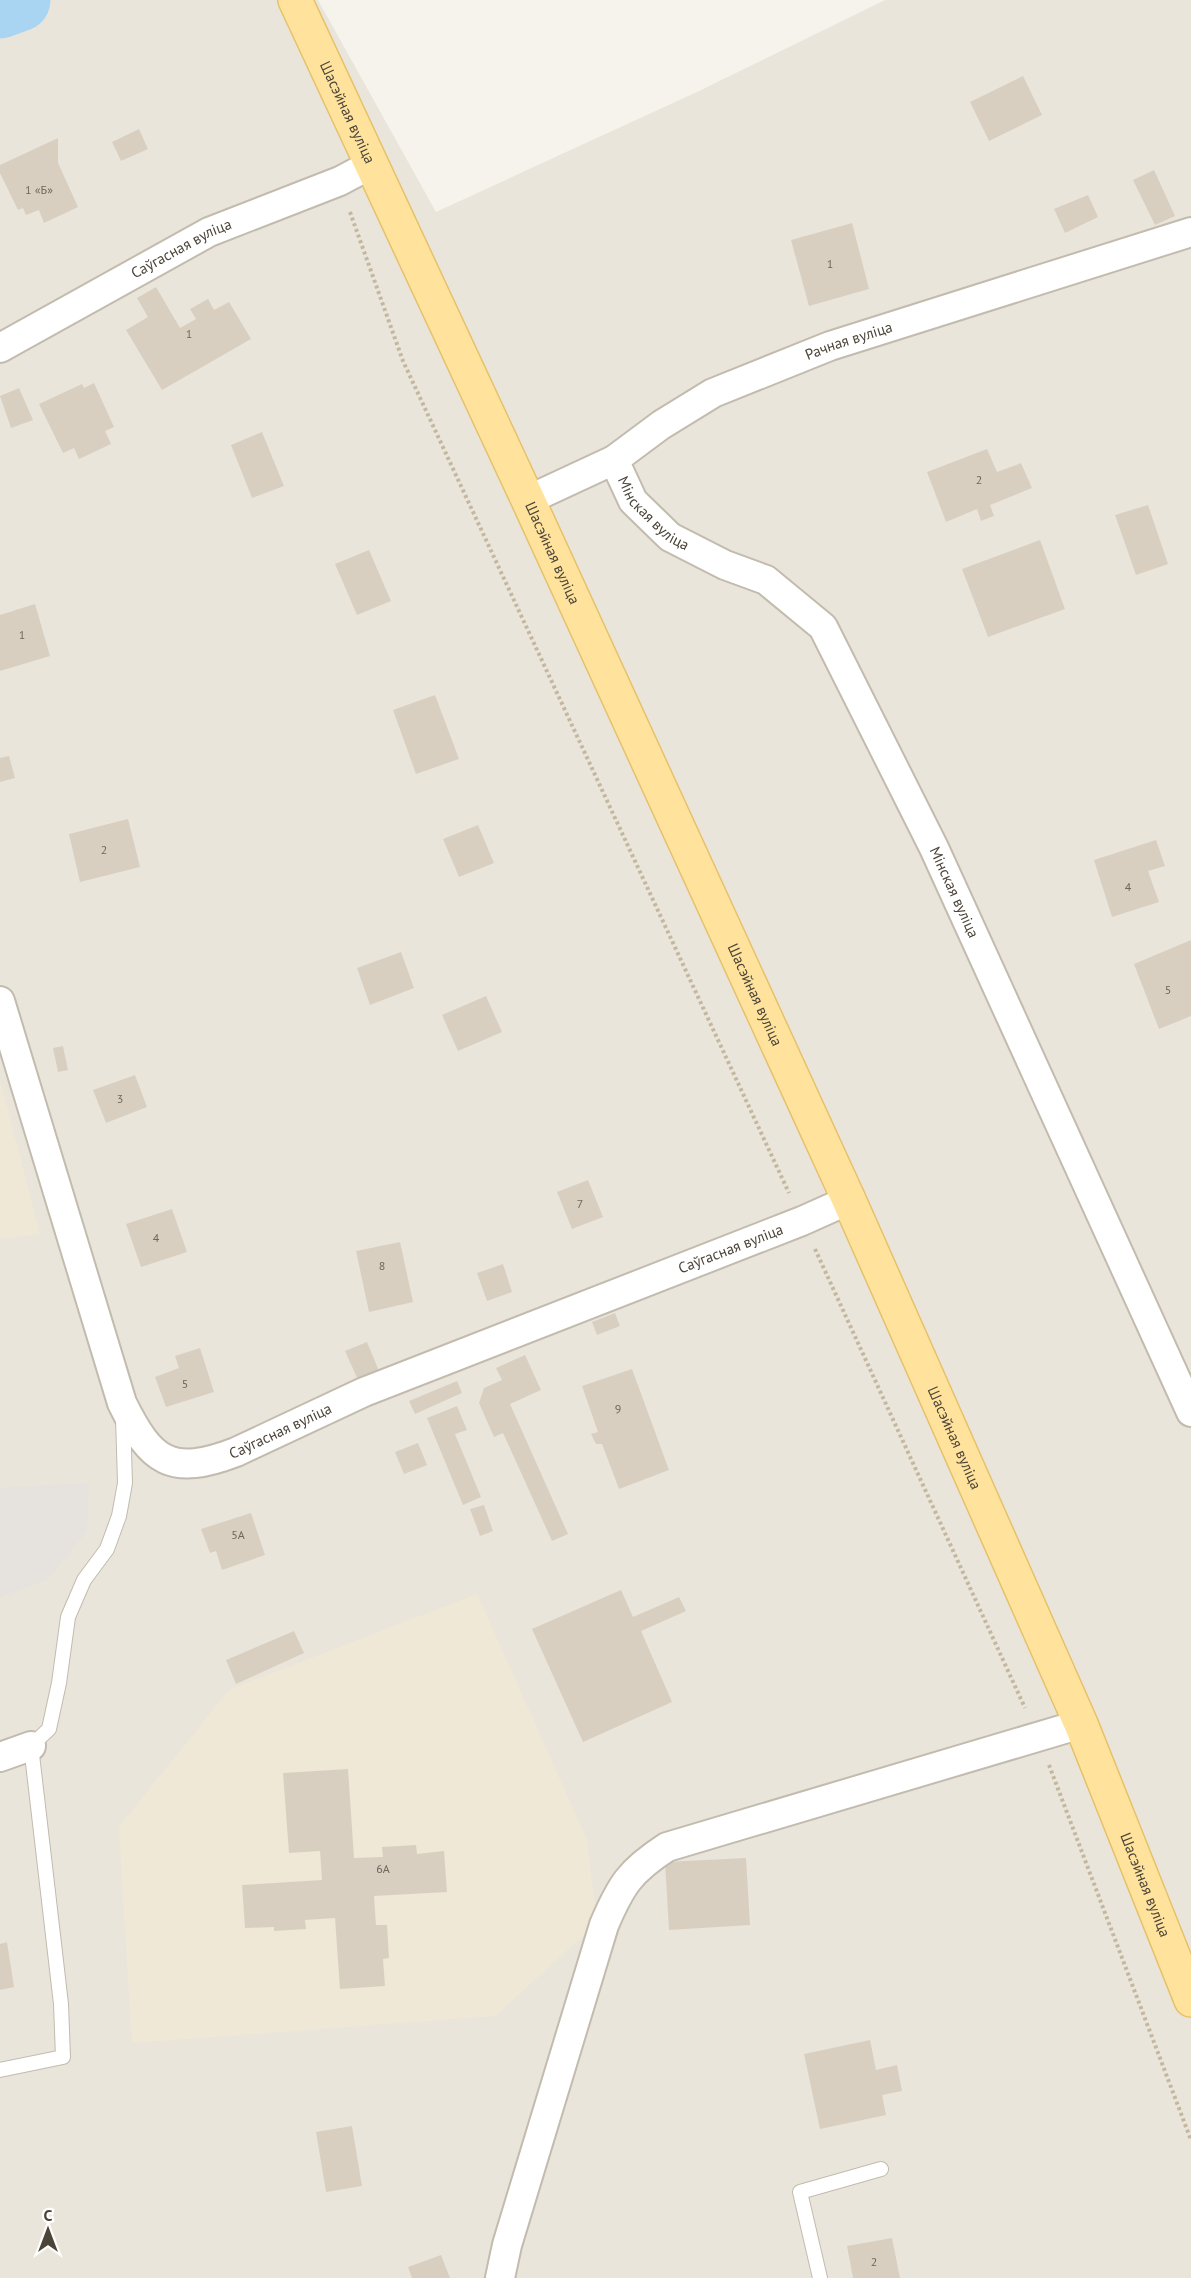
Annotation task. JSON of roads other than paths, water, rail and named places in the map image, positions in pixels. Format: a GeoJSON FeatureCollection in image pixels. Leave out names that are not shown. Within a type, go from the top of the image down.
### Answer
{"type":"FeatureCollection","features":[{"type":"Feature","properties":{"kind":"main road","name":"Шасэйная вуліца"},"geometry":{"type":"LineString","coordinates":[[295,0],[528,500],[849,1200],[1081,1724],[1191,2000]]}},
{"type":"Feature","properties":{"kind":"street","name":"Саўгасная вуліца"},"geometry":{"type":"LineString","coordinates":[[0,348],[208,231],[340,181],[370,165]]}},
{"type":"Feature","properties":{"kind":"street","name":"Рачная вуліца"},"geometry":{"type":"LineString","coordinates":[[528,500],[614,460],[660,425],[713,393],[830,346],[1191,232]]}},
{"type":"Feature","properties":{"kind":"street","name":"Мінская вуліца"},"geometry":{"type":"LineString","coordinates":[[614,460],[633,501],[670,537],[725,565],[766,580],[823,627],[865,706],[934,848],[1191,1412]]}},
{"type":"Feature","properties":{"kind":"street","name":"Саўгасная вуліца"},"geometry":{"type":"LineString","coordinates":[[0,1001],[122,1403],[138,1436],[159,1457],[179,1464],[218,1459],[284,1431],[364,1392],[802,1221],[849,1200]]}},
{"type":"Feature","properties":{"kind":"street"},"geometry":{"type":"LineString","coordinates":[[500,2278],[507,2245],[604,1925],[619,1890],[641,1864],[667,1847],[1081,1724]]}},
{"type":"Feature","properties":{"kind":"street"},"geometry":{"type":"LineString","coordinates":[[0,1757],[31,1746]]}},
{"type":"Feature","properties":{"kind":"lane"},"geometry":{"type":"LineString","coordinates":[[0,2070],[63,2057],[61,2004],[31,1746],[49,1729],[59,1683],[68,1617],[84,1580],[106,1549],[119,1516],[125,1483],[122,1403]]}},
{"type":"Feature","properties":{"kind":"lane"},"geometry":{"type":"LineString","coordinates":[[820,2278],[800,2192],[881,2169]]}},
{"type":"Feature","properties":{"kind":"waterway"},"geometry":{"type":"LineString","coordinates":[[0,7],[19,0]]}}]}
